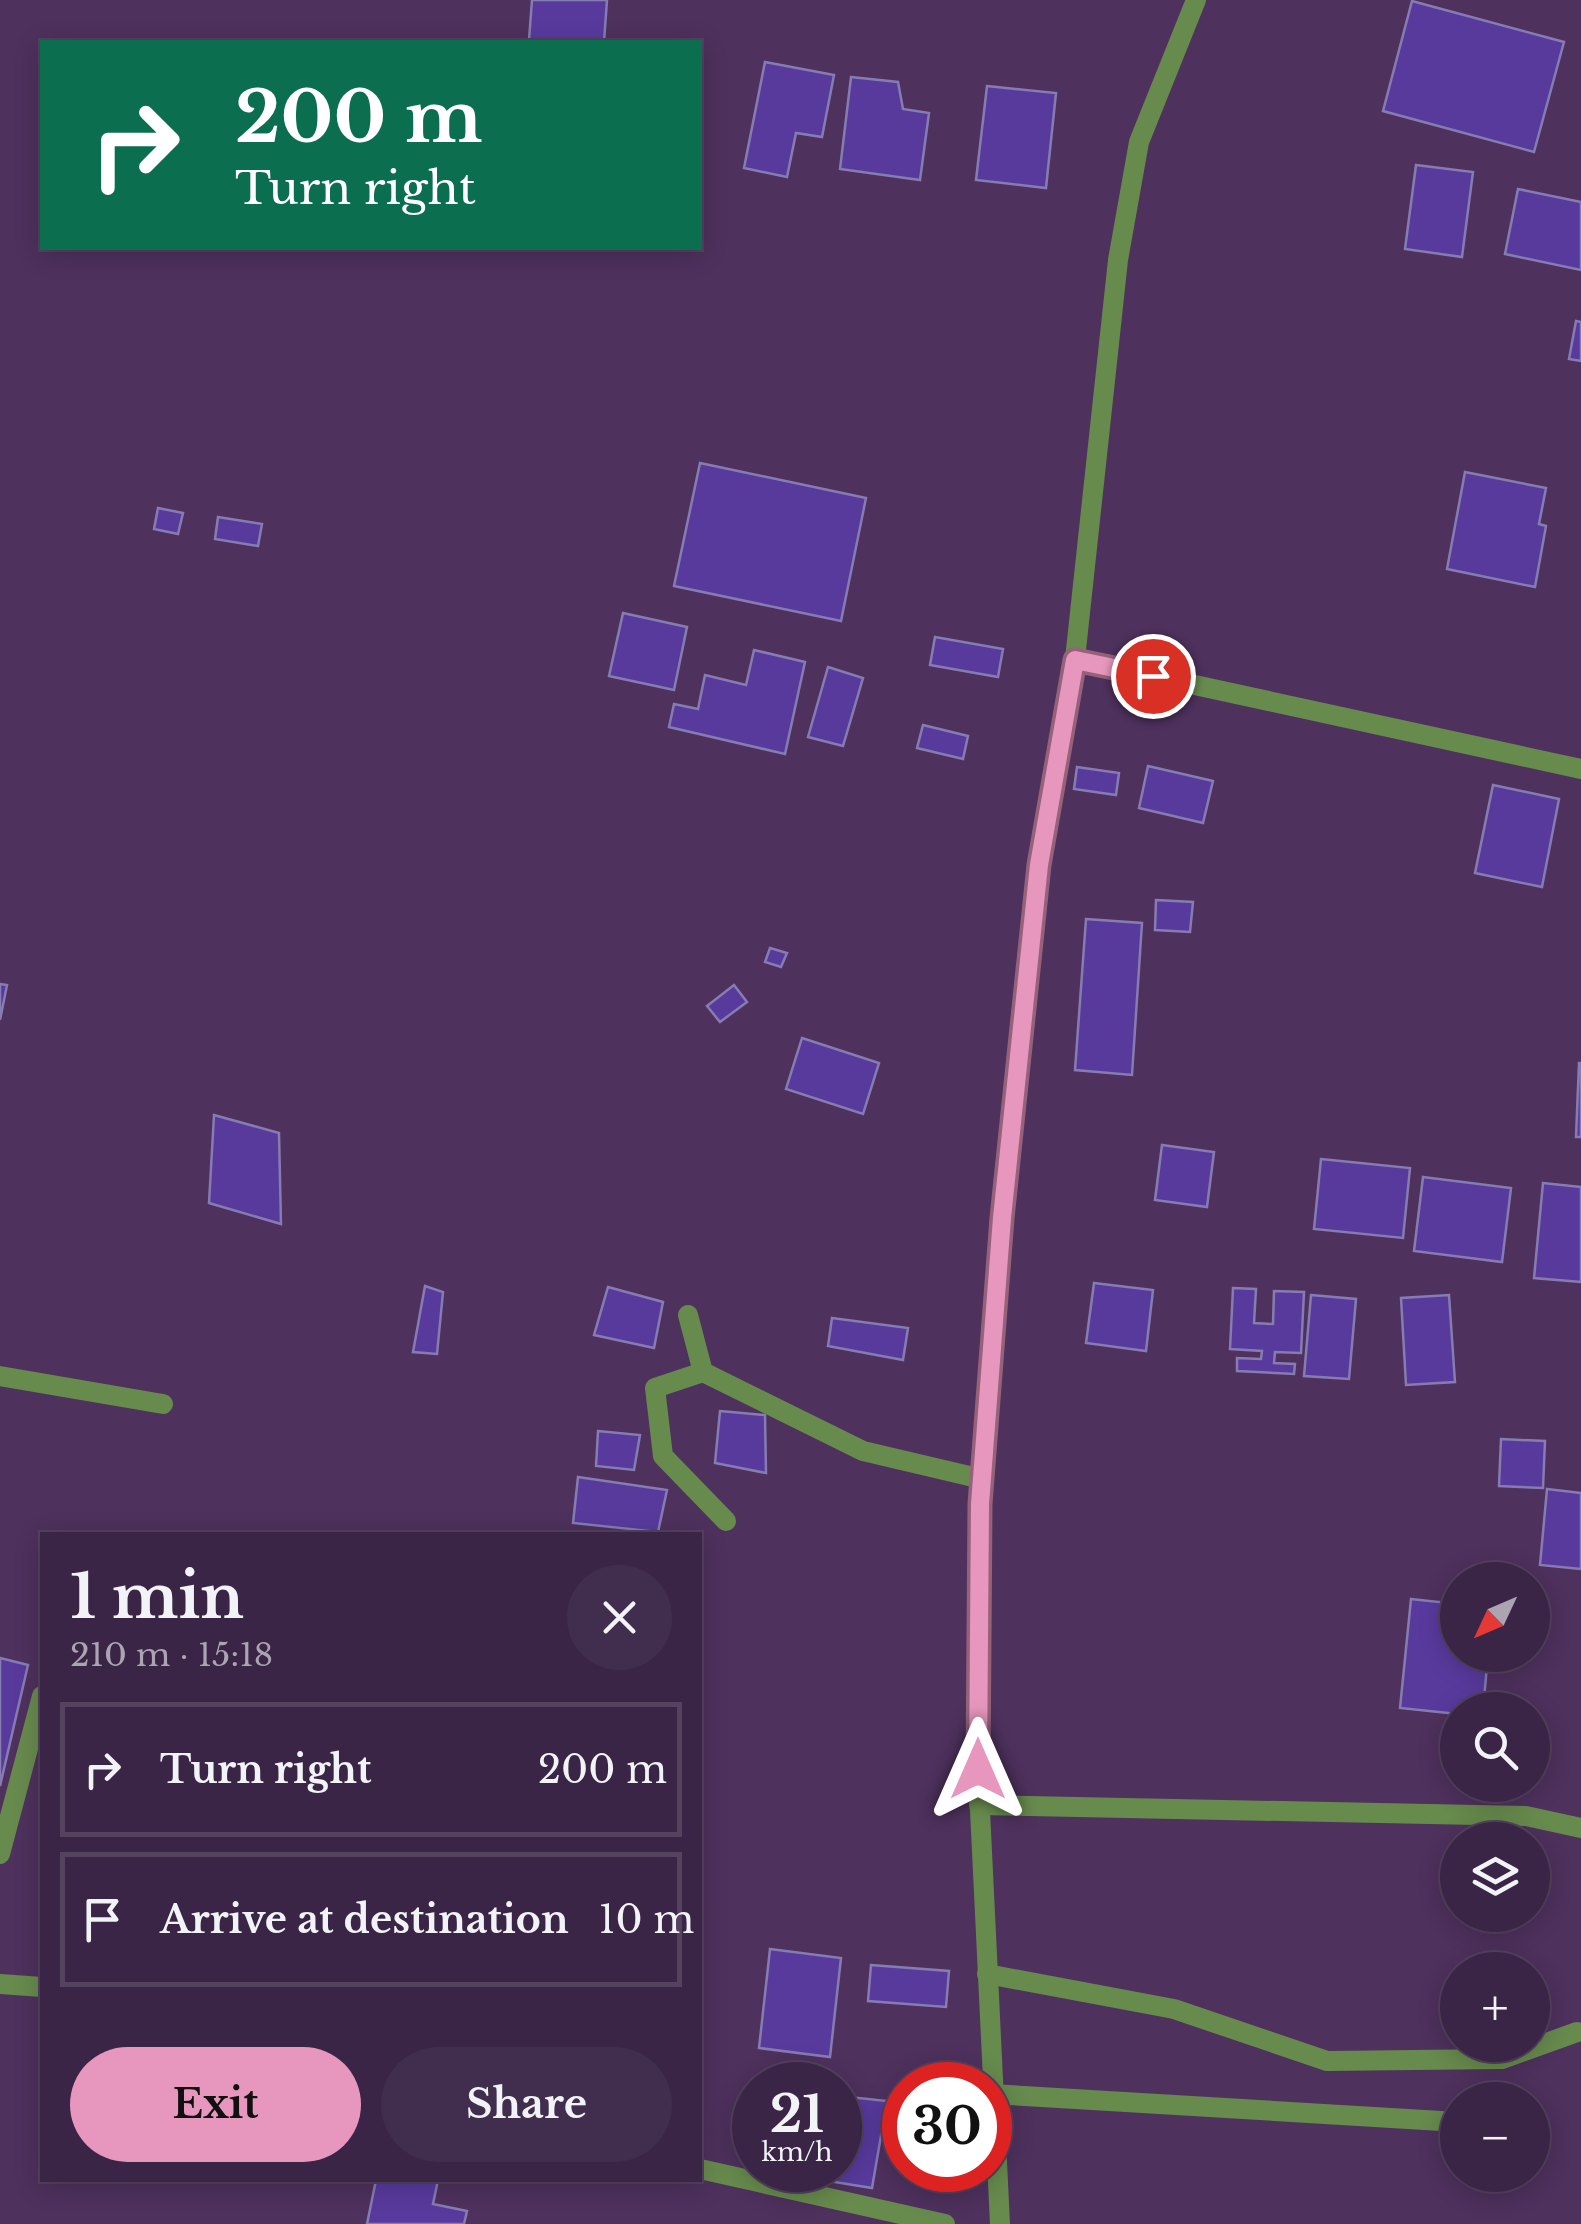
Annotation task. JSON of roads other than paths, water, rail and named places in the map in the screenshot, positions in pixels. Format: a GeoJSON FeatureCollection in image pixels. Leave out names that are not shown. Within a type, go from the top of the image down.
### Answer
{"type":"FeatureCollection","features":[{"type":"Feature","properties":{"kind":"street"},"geometry":{"type":"LineString","coordinates":[[991,2062],[979,1805],[982,1479],[1002,1218],[1039,865],[1075,660],[1118,260],[1138,142],[1196,0]]}},
{"type":"Feature","properties":{"kind":"street"},"geometry":{"type":"LineString","coordinates":[[1075,660],[1581,770]]}},
{"type":"Feature","properties":{"kind":"street"},"geometry":{"type":"LineString","coordinates":[[688,1315],[703,1372]]}},
{"type":"Feature","properties":{"kind":"street"},"geometry":{"type":"LineString","coordinates":[[726,1521],[663,1456],[656,1388],[703,1372],[863,1451],[982,1479]]}},
{"type":"Feature","properties":{"kind":"street"},"geometry":{"type":"LineString","coordinates":[[0,1376],[162,1404]]}},
{"type":"Feature","properties":{"kind":"street"},"geometry":{"type":"LineString","coordinates":[[0,1854],[40,1704]]}},
{"type":"Feature","properties":{"kind":"street"},"geometry":{"type":"LineString","coordinates":[[979,1805],[1526,1816],[1581,1828]]}},
{"type":"Feature","properties":{"kind":"street"},"geometry":{"type":"LineString","coordinates":[[987,1974],[1174,2009],[1327,2061],[1502,2060],[1577,2032]]}},
{"type":"Feature","properties":{"kind":"street"},"geometry":{"type":"LineString","coordinates":[[0,1984],[40,1986]]}},
{"type":"Feature","properties":{"kind":"street"},"geometry":{"type":"LineString","coordinates":[[1012,2095],[1440,2121]]}},
{"type":"Feature","properties":{"kind":"street"},"geometry":{"type":"LineString","coordinates":[[702,2169],[946,2224]]}},
{"type":"Feature","properties":{"kind":"street"},"geometry":{"type":"LineString","coordinates":[[998,2192],[1000,2224]]}}]}
